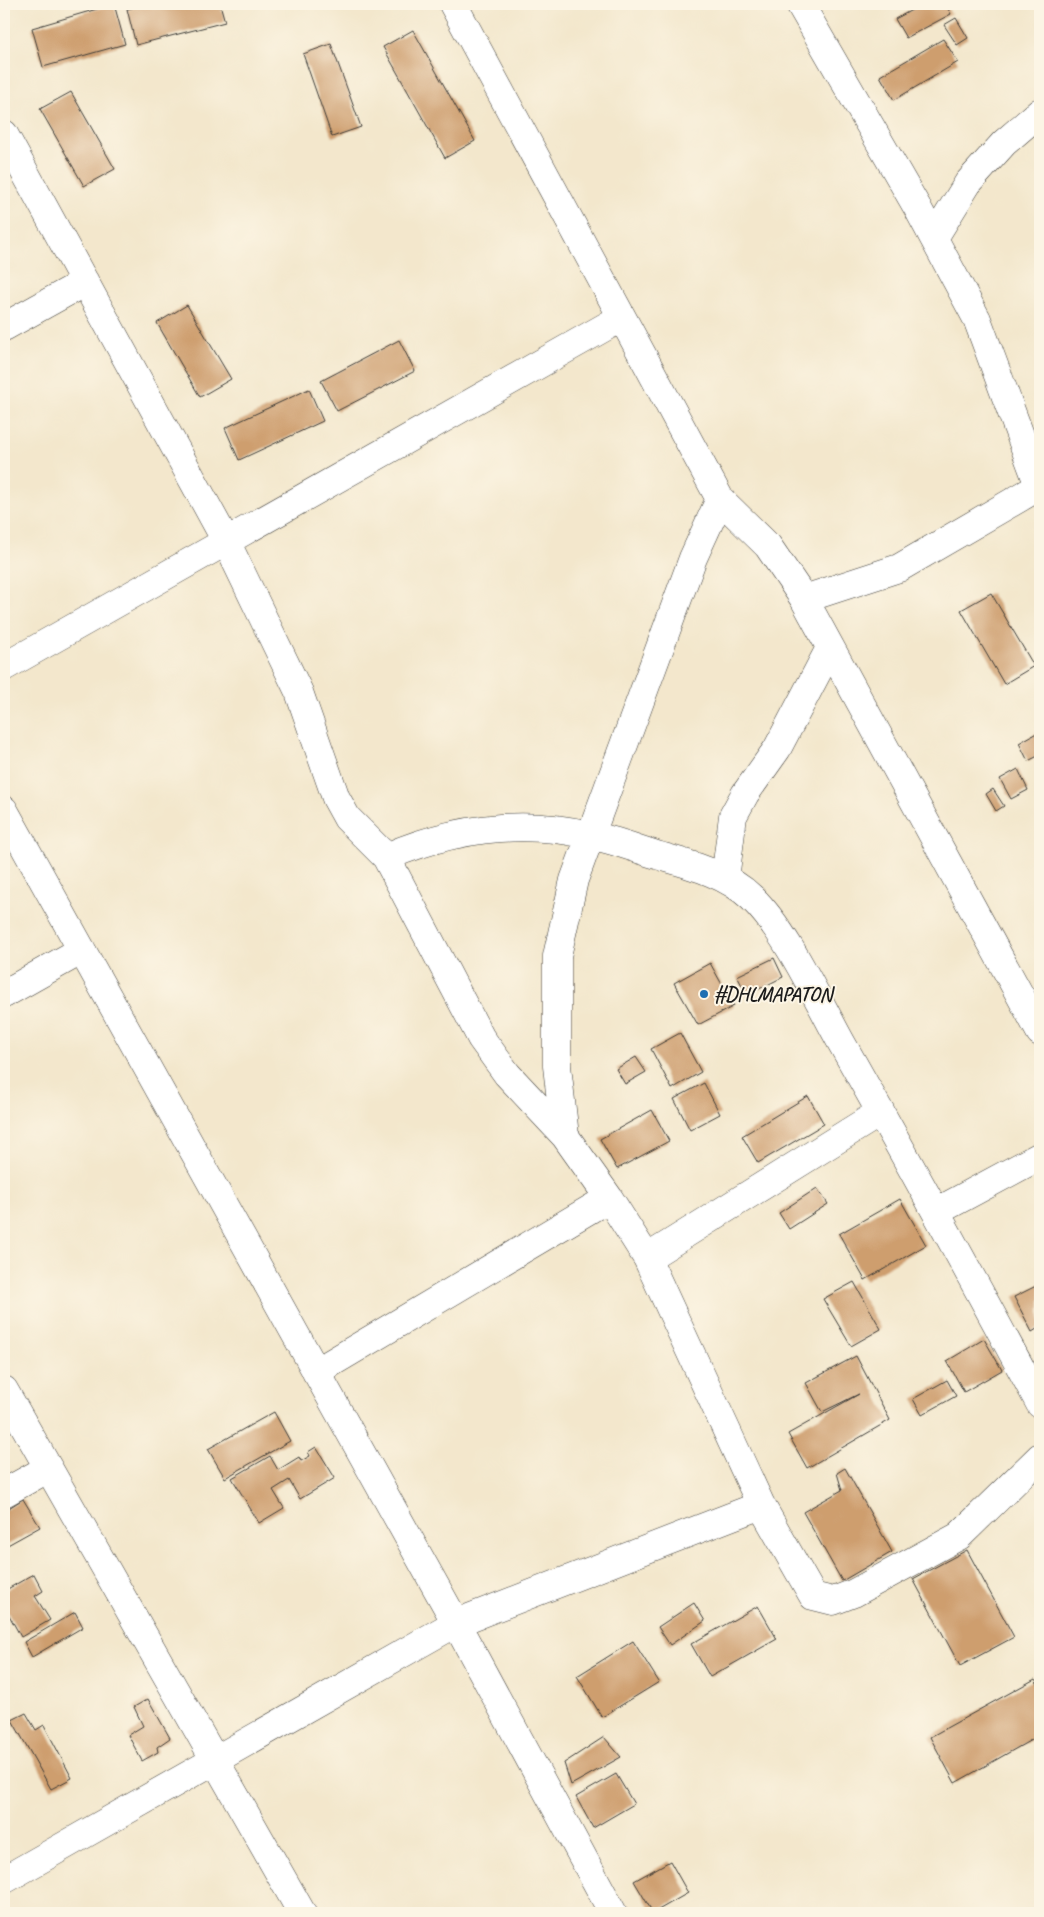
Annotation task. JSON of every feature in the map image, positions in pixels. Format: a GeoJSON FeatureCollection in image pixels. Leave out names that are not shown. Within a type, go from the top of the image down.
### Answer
{"type":"FeatureCollection","features":[{"type":"Feature","properties":{"kind":"street"},"geometry":{"type":"LineString","coordinates":[[453,4],[720,499],[768,546],[804,599],[1040,1032]]}},
{"type":"Feature","properties":{"kind":"street"},"geometry":{"type":"LineString","coordinates":[[800,4],[934,238],[977,318],[1040,486],[900,568],[804,599]]}},
{"type":"Feature","properties":{"kind":"street"},"geometry":{"type":"LineString","coordinates":[[934,238],[968,183],[1004,143],[1040,112]]}},
{"type":"Feature","properties":{"kind":"street"},"geometry":{"type":"LineString","coordinates":[[4,134],[226,541],[298,692],[336,798],[347,818],[386,857],[481,1038],[508,1074],[565,1136],[609,1198],[647,1258],[761,1505],[813,1596],[834,1601],[854,1593],[959,1536],[1040,1456]]}},
{"type":"Feature","properties":{"kind":"street"},"geometry":{"type":"LineString","coordinates":[[4,327],[85,282]]}},
{"type":"Feature","properties":{"kind":"street"},"geometry":{"type":"LineString","coordinates":[[4,667],[622,318]]}},
{"type":"Feature","properties":{"kind":"street"},"geometry":{"type":"LineString","coordinates":[[565,1136],[557,1066],[557,956],[574,880],[693,558],[720,499]]}},
{"type":"Feature","properties":{"kind":"street"},"geometry":{"type":"LineString","coordinates":[[726,878],[733,816],[745,794],[777,749],[830,648]]}},
{"type":"Feature","properties":{"kind":"street"},"geometry":{"type":"LineString","coordinates":[[4,810],[456,1623],[613,1913]]}},
{"type":"Feature","properties":{"kind":"street"},"geometry":{"type":"LineString","coordinates":[[386,857],[454,834],[503,827],[530,826],[590,835],[698,867],[726,878],[751,897],[775,925],[881,1112],[1040,1404]]}},
{"type":"Feature","properties":{"kind":"street"},"geometry":{"type":"LineString","coordinates":[[4,994],[82,950]]}},
{"type":"Feature","properties":{"kind":"street"},"geometry":{"type":"LineString","coordinates":[[647,1258],[881,1112]]}},
{"type":"Feature","properties":{"kind":"street"},"geometry":{"type":"LineString","coordinates":[[936,1212],[1040,1156]]}},
{"type":"Feature","properties":{"kind":"street"},"geometry":{"type":"LineString","coordinates":[[316,1372],[609,1198]]}},
{"type":"Feature","properties":{"kind":"street"},"geometry":{"type":"LineString","coordinates":[[4,1390],[47,1469],[302,1913]]}},
{"type":"Feature","properties":{"kind":"street"},"geometry":{"type":"LineString","coordinates":[[4,1493],[47,1469]]}},
{"type":"Feature","properties":{"kind":"street"},"geometry":{"type":"LineString","coordinates":[[4,1880],[456,1623],[761,1505]]}},
{"type":"Feature","properties":{"kind":"building"},"geometry":{"type":"Polygon","coordinates":[[[114,4],[125,44],[43,67],[32,28],[114,4]]]}},
{"type":"Feature","properties":{"kind":"building"},"geometry":{"type":"Polygon","coordinates":[[[148,4],[220,4],[225,22],[136,45],[127,9],[148,4]]]}},
{"type":"Feature","properties":{"kind":"building"},"geometry":{"type":"Polygon","coordinates":[[[923,4],[945,4],[951,14],[906,38],[895,19],[923,4]]]}},
{"type":"Feature","properties":{"kind":"building"},"geometry":{"type":"Polygon","coordinates":[[[956,18],[968,38],[957,45],[944,25],[956,18]]]}},
{"type":"Feature","properties":{"kind":"building"},"geometry":{"type":"Polygon","coordinates":[[[413,30],[475,141],[445,158],[383,47],[413,30]]]}},
{"type":"Feature","properties":{"kind":"building"},"geometry":{"type":"Polygon","coordinates":[[[943,39],[958,62],[894,100],[880,76],[943,39]]]}},
{"type":"Feature","properties":{"kind":"building"},"geometry":{"type":"Polygon","coordinates":[[[331,44],[361,127],[332,137],[303,54],[331,44]]]}},
{"type":"Feature","properties":{"kind":"building"},"geometry":{"type":"Polygon","coordinates":[[[71,92],[115,169],[84,186],[40,109],[71,92]]]}},
{"type":"Feature","properties":{"kind":"building"},"geometry":{"type":"Polygon","coordinates":[[[187,305],[231,379],[200,397],[157,323],[187,305]]]}},
{"type":"Feature","properties":{"kind":"building"},"geometry":{"type":"Polygon","coordinates":[[[399,340],[415,371],[337,411],[321,381],[399,340]]]}},
{"type":"Feature","properties":{"kind":"building"},"geometry":{"type":"Polygon","coordinates":[[[309,389],[323,421],[239,460],[225,428],[309,389]]]}},
{"type":"Feature","properties":{"kind":"building"},"geometry":{"type":"Polygon","coordinates":[[[991,593],[1034,666],[1004,684],[961,610],[991,593]]]}},
{"type":"Feature","properties":{"kind":"building"},"geometry":{"type":"Polygon","coordinates":[[[1040,731],[1040,755],[1028,761],[1019,743],[1040,731]]]}},
{"type":"Feature","properties":{"kind":"building"},"geometry":{"type":"Polygon","coordinates":[[[1018,769],[1028,790],[1011,799],[1000,779],[1018,769]]]}},
{"type":"Feature","properties":{"kind":"building"},"geometry":{"type":"Polygon","coordinates":[[[993,789],[1004,806],[996,811],[986,794],[993,789]]]}},
{"type":"Feature","properties":{"kind":"building"},"geometry":{"type":"Polygon","coordinates":[[[774,958],[783,977],[747,995],[737,976],[774,958]]]}},
{"type":"Feature","properties":{"kind":"building","name":"#DHLMAPATON"},"geometry":{"type":"Polygon","coordinates":[[[710,963],[734,1006],[698,1025],[674,983],[710,963]]]}},
{"type":"Feature","properties":{"kind":"building"},"geometry":{"type":"Polygon","coordinates":[[[680,1033],[701,1072],[672,1089],[651,1049],[680,1033]]]}},
{"type":"Feature","properties":{"kind":"building"},"geometry":{"type":"Polygon","coordinates":[[[636,1057],[646,1072],[625,1084],[616,1069],[636,1057]]]}},
{"type":"Feature","properties":{"kind":"building"},"geometry":{"type":"Polygon","coordinates":[[[704,1083],[720,1114],[690,1130],[674,1099],[704,1083]]]}},
{"type":"Feature","properties":{"kind":"building"},"geometry":{"type":"Polygon","coordinates":[[[808,1096],[824,1124],[758,1163],[742,1136],[808,1096]]]}},
{"type":"Feature","properties":{"kind":"building"},"geometry":{"type":"Polygon","coordinates":[[[652,1110],[669,1141],[617,1169],[600,1139],[652,1110]]]}},
{"type":"Feature","properties":{"kind":"building"},"geometry":{"type":"Polygon","coordinates":[[[817,1188],[828,1204],[789,1229],[779,1213],[817,1188]]]}},
{"type":"Feature","properties":{"kind":"building"},"geometry":{"type":"Polygon","coordinates":[[[900,1199],[926,1245],[865,1280],[839,1234],[900,1199]]]}},
{"type":"Feature","properties":{"kind":"building"},"geometry":{"type":"Polygon","coordinates":[[[854,1282],[881,1329],[851,1346],[823,1299],[854,1282]]]}},
{"type":"Feature","properties":{"kind":"building"},"geometry":{"type":"Polygon","coordinates":[[[1040,1284],[1040,1327],[1032,1332],[1014,1297],[1040,1284]]]}},
{"type":"Feature","properties":{"kind":"building"},"geometry":{"type":"Polygon","coordinates":[[[984,1339],[1002,1370],[964,1392],[947,1361],[984,1339]]]}},
{"type":"Feature","properties":{"kind":"building"},"geometry":{"type":"Polygon","coordinates":[[[856,1356],[890,1420],[807,1468],[788,1434],[859,1394],[822,1412],[806,1383],[856,1356]]]}},
{"type":"Feature","properties":{"kind":"building"},"geometry":{"type":"Polygon","coordinates":[[[947,1380],[956,1396],[922,1415],[913,1399],[947,1380]]]}},
{"type":"Feature","properties":{"kind":"building"},"geometry":{"type":"Polygon","coordinates":[[[274,1412],[290,1441],[225,1478],[208,1449],[274,1412]]]}},
{"type":"Feature","properties":{"kind":"building"},"geometry":{"type":"Polygon","coordinates":[[[316,1447],[335,1478],[300,1499],[289,1480],[273,1490],[284,1508],[259,1523],[232,1478],[270,1456],[278,1470],[299,1457],[301,1461],[310,1456],[308,1452],[316,1447]]]}},
{"type":"Feature","properties":{"kind":"building"},"geometry":{"type":"Polygon","coordinates":[[[845,1468],[892,1552],[842,1581],[803,1512],[842,1490],[837,1473],[845,1468]]]}},
{"type":"Feature","properties":{"kind":"building"},"geometry":{"type":"Polygon","coordinates":[[[23,1499],[40,1527],[4,1547],[4,1511],[23,1499]]]}},
{"type":"Feature","properties":{"kind":"building"},"geometry":{"type":"Polygon","coordinates":[[[967,1550],[1014,1637],[960,1666],[913,1579],[967,1550]]]}},
{"type":"Feature","properties":{"kind":"building"},"geometry":{"type":"Polygon","coordinates":[[[34,1574],[43,1591],[35,1596],[50,1620],[21,1637],[4,1606],[4,1591],[34,1574]]]}},
{"type":"Feature","properties":{"kind":"building"},"geometry":{"type":"Polygon","coordinates":[[[694,1603],[705,1621],[670,1645],[658,1627],[694,1603]]]}},
{"type":"Feature","properties":{"kind":"building"},"geometry":{"type":"Polygon","coordinates":[[[758,1606],[777,1639],[710,1677],[691,1644],[758,1606]]]}},
{"type":"Feature","properties":{"kind":"building"},"geometry":{"type":"Polygon","coordinates":[[[75,1612],[83,1627],[32,1657],[24,1642],[75,1612]]]}},
{"type":"Feature","properties":{"kind":"building"},"geometry":{"type":"Polygon","coordinates":[[[633,1641],[659,1682],[602,1717],[577,1676],[633,1641]]]}},
{"type":"Feature","properties":{"kind":"building"},"geometry":{"type":"Polygon","coordinates":[[[1035,1679],[1040,1688],[1040,1735],[955,1783],[930,1737],[1035,1679]]]}},
{"type":"Feature","properties":{"kind":"building"},"geometry":{"type":"Polygon","coordinates":[[[148,1699],[170,1738],[157,1747],[158,1752],[142,1761],[128,1735],[143,1726],[134,1707],[148,1699]]]}},
{"type":"Feature","properties":{"kind":"building"},"geometry":{"type":"Polygon","coordinates":[[[26,1713],[36,1730],[44,1725],[72,1778],[51,1789],[12,1720],[26,1713]]]}},
{"type":"Feature","properties":{"kind":"building"},"geometry":{"type":"Polygon","coordinates":[[[604,1737],[621,1757],[571,1785],[564,1763],[604,1737]]]}},
{"type":"Feature","properties":{"kind":"building"},"geometry":{"type":"Polygon","coordinates":[[[616,1774],[634,1804],[593,1828],[576,1797],[616,1774]]]}},
{"type":"Feature","properties":{"kind":"building"},"geometry":{"type":"Polygon","coordinates":[[[670,1861],[688,1893],[653,1913],[634,1881],[670,1861]]]}},
{"type":"Feature","properties":{"kind":"place","name":"#DHLMAPATON"},"geometry":{"type":"Point","coordinates":[704,994]}}]}
